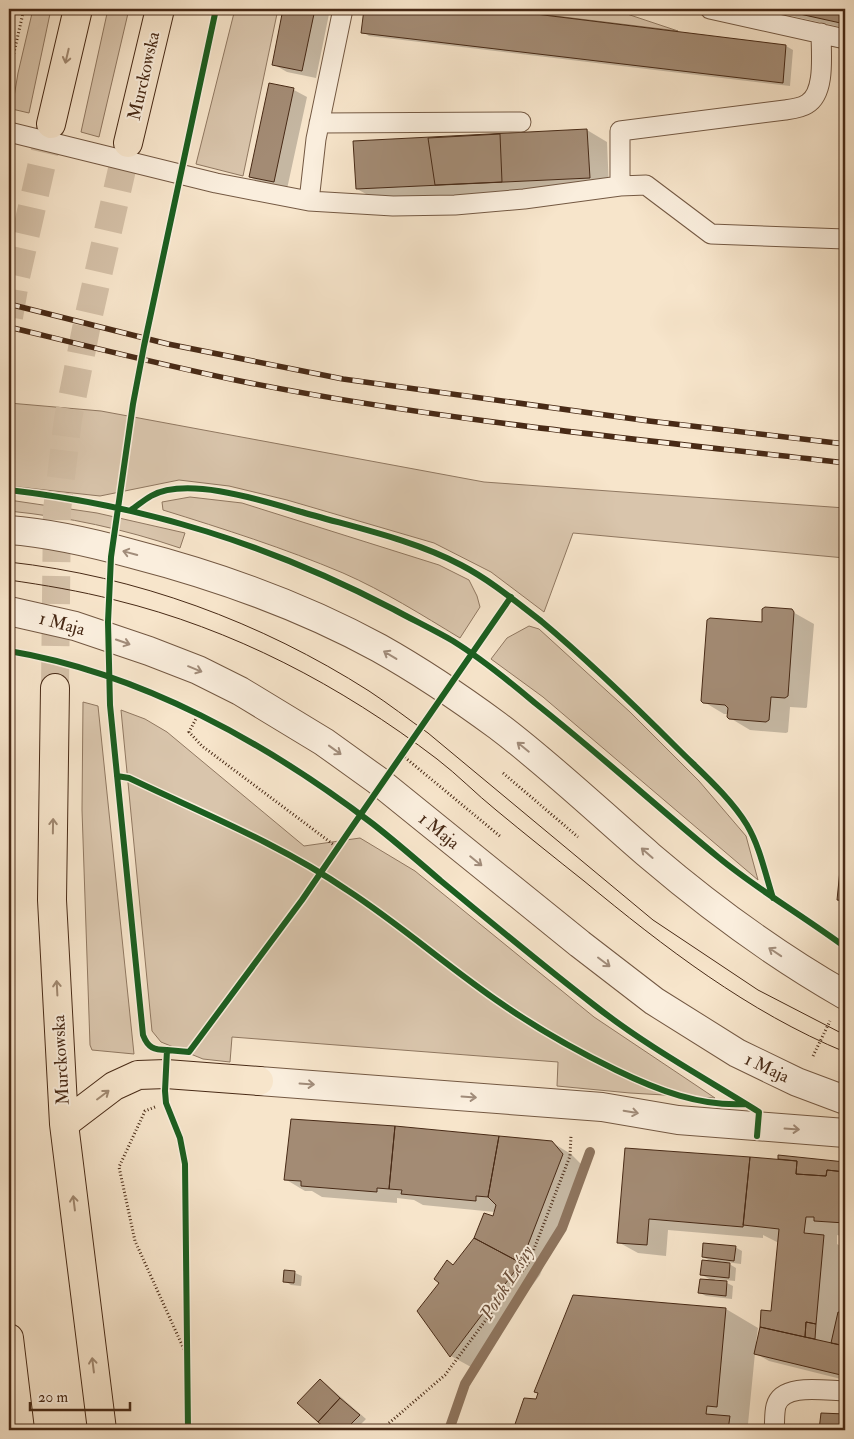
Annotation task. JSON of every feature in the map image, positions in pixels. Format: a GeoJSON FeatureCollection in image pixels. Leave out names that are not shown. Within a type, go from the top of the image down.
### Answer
{"type":"FeatureCollection","features":[{"type":"Feature","properties":{"kind":"highway"},"geometry":{"type":"LineString","coordinates":[[51,124],[78,9]]}},
{"type":"Feature","properties":{"kind":"highway","name":"Murckowska"},"geometry":{"type":"LineString","coordinates":[[128,143],[160,9]]}},
{"type":"Feature","properties":{"kind":"highway","name":"Murckowska"},"geometry":{"type":"LineString","coordinates":[[55,688],[52,900],[64,1124],[102,1430]]}},
{"type":"Feature","properties":{"kind":"highway"},"geometry":{"type":"LineString","coordinates":[[64,1124],[114,1086],[138,1075],[166,1074],[258,1081]]}},
{"type":"Feature","properties":{"kind":"highway"},"geometry":{"type":"LineString","coordinates":[[9,1338],[20,1430]]}},
{"type":"Feature","properties":{"kind":"street"},"geometry":{"type":"LineString","coordinates":[[9,530],[96,544],[177,565],[267,596],[338,627],[380,649],[419,672],[498,726],[575,788],[651,856],[736,925],[795,966],[839,1006]]}},
{"type":"Feature","properties":{"kind":"street","name":"1 Maja"},"geometry":{"type":"LineString","coordinates":[[9,611],[75,626],[149,651],[198,670],[240,691],[316,736],[377,780],[580,944],[654,1001],[736,1053],[797,1082],[845,1100]]}},
{"type":"Feature","properties":{"kind":"street"},"geometry":{"type":"LineString","coordinates":[[258,1081],[602,1107],[678,1120],[845,1133]]}},
{"type":"Feature","properties":{"kind":"lane"},"geometry":{"type":"LineString","coordinates":[[309,201],[319,123],[343,9]]}},
{"type":"Feature","properties":{"kind":"lane"},"geometry":{"type":"LineString","coordinates":[[710,9],[845,39]]}},
{"type":"Feature","properties":{"kind":"lane"},"geometry":{"type":"LineString","coordinates":[[620,186],[620,131],[785,110],[808,104],[818,92],[820,84],[821,34]]}},
{"type":"Feature","properties":{"kind":"lane"},"geometry":{"type":"LineString","coordinates":[[319,123],[521,122]]}},
{"type":"Feature","properties":{"kind":"lane"},"geometry":{"type":"LineString","coordinates":[[9,132],[216,183],[309,201],[393,206],[455,205],[524,200],[646,184],[711,234],[845,239]]}},
{"type":"Feature","properties":{"kind":"lane"},"geometry":{"type":"LineString","coordinates":[[774,1430],[776,1404],[785,1394],[797,1390],[845,1391]]}},
{"type":"Feature","properties":{"kind":"path"},"geometry":{"type":"LineString","coordinates":[[9,74],[24,9]]}},
{"type":"Feature","properties":{"kind":"path"},"geometry":{"type":"LineString","coordinates":[[199,714],[189,732],[202,746],[338,848]]}},
{"type":"Feature","properties":{"kind":"path"},"geometry":{"type":"LineString","coordinates":[[402,755],[501,837]]}},
{"type":"Feature","properties":{"kind":"path"},"geometry":{"type":"LineString","coordinates":[[804,1052],[813,1056],[839,1006]]}},
{"type":"Feature","properties":{"kind":"path"},"geometry":{"type":"LineString","coordinates":[[381,1430],[445,1375],[529,1262],[570,1156],[574,1105]]}},
{"type":"Feature","properties":{"kind":"path"},"geometry":{"type":"LineString","coordinates":[[145,1111],[120,1167],[135,1241],[187,1356]]}},
{"type":"Feature","properties":{"kind":"shaded area"},"geometry":{"type":"Polygon","coordinates":[[[33,9],[51,9],[29,113],[12,109],[18,73],[33,9]]]}},
{"type":"Feature","properties":{"kind":"shaded area"},"geometry":{"type":"Polygon","coordinates":[[[108,9],[129,9],[99,137],[81,132],[108,9]]]}},
{"type":"Feature","properties":{"kind":"shaded area"},"geometry":{"type":"Polygon","coordinates":[[[235,9],[278,9],[243,176],[196,164],[235,9]]]}},
{"type":"Feature","properties":{"kind":"shaded area"},"geometry":{"type":"Polygon","coordinates":[[[514,9],[612,9],[678,31],[514,11],[514,9]]]}},
{"type":"Feature","properties":{"kind":"shaded area"},"geometry":{"type":"Polygon","coordinates":[[[9,403],[101,411],[484,482],[845,508],[845,558],[573,533],[544,612],[491,572],[434,543],[287,500],[229,486],[179,480],[100,496],[9,486],[9,403]]]}},
{"type":"Feature","properties":{"kind":"shaded area"},"geometry":{"type":"Polygon","coordinates":[[[190,497],[242,503],[439,565],[469,580],[480,607],[460,638],[388,595],[343,573],[276,547],[163,510],[162,502],[190,497]]]}},
{"type":"Feature","properties":{"kind":"shaded area"},"geometry":{"type":"Polygon","coordinates":[[[9,500],[97,513],[185,533],[180,548],[96,525],[9,511],[9,500]]]}},
{"type":"Feature","properties":{"kind":"shaded area"},"geometry":{"type":"Polygon","coordinates":[[[529,626],[539,629],[630,712],[699,781],[746,836],[758,880],[543,697],[491,659],[507,638],[529,626]]]}},
{"type":"Feature","properties":{"kind":"shaded area"},"geometry":{"type":"Polygon","coordinates":[[[83,702],[98,706],[134,1054],[92,1050],[90,1045],[82,810],[83,702]]]}},
{"type":"Feature","properties":{"kind":"shaded area"},"geometry":{"type":"Polygon","coordinates":[[[121,710],[145,719],[167,732],[304,846],[360,838],[415,871],[594,1017],[715,1098],[557,1086],[558,1062],[232,1037],[230,1062],[203,1059],[161,1042],[152,1031],[121,710]]]}},
{"type":"Feature","properties":{"kind":"building"},"geometry":{"type":"Polygon","coordinates":[[[283,9],[315,9],[302,71],[272,65],[283,9]]]}},
{"type":"Feature","properties":{"kind":"building"},"geometry":{"type":"Polygon","coordinates":[[[364,9],[495,9],[786,45],[783,83],[361,33],[364,9]]]}},
{"type":"Feature","properties":{"kind":"building"},"geometry":{"type":"Polygon","coordinates":[[[777,9],[845,9],[845,24],[777,9]]]}},
{"type":"Feature","properties":{"kind":"building"},"geometry":{"type":"Polygon","coordinates":[[[269,83],[294,88],[274,182],[249,177],[269,83]]]}},
{"type":"Feature","properties":{"kind":"building"},"geometry":{"type":"Polygon","coordinates":[[[587,129],[590,178],[356,189],[353,141],[587,129]]]}},
{"type":"Feature","properties":{"kind":"building"},"geometry":{"type":"Polygon","coordinates":[[[500,134],[502,182],[435,185],[428,138],[500,134]]]}},
{"type":"Feature","properties":{"kind":"building"},"geometry":{"type":"Polygon","coordinates":[[[765,607],[792,609],[794,612],[788,696],[785,698],[771,697],[769,720],[766,722],[729,719],[727,717],[728,708],[725,705],[703,703],[701,701],[707,620],[710,618],[762,622],[762,609],[765,607]]]}},
{"type":"Feature","properties":{"kind":"building"},"geometry":{"type":"Polygon","coordinates":[[[840,870],[845,871],[845,901],[837,900],[840,870]]]}},
{"type":"Feature","properties":{"kind":"building"},"geometry":{"type":"Polygon","coordinates":[[[291,1119],[395,1126],[389,1189],[377,1188],[377,1192],[301,1186],[301,1181],[284,1180],[291,1119]]]}},
{"type":"Feature","properties":{"kind":"building"},"geometry":{"type":"Polygon","coordinates":[[[395,1126],[499,1136],[488,1197],[476,1196],[476,1201],[401,1194],[402,1190],[389,1189],[395,1126]]]}},
{"type":"Feature","properties":{"kind":"building"},"geometry":{"type":"Polygon","coordinates":[[[499,1136],[552,1141],[563,1154],[521,1263],[474,1238],[484,1213],[493,1216],[496,1205],[488,1197],[499,1136]]]}},
{"type":"Feature","properties":{"kind":"building"},"geometry":{"type":"Polygon","coordinates":[[[625,1148],[750,1157],[743,1227],[649,1219],[647,1245],[617,1243],[625,1148]]]}},
{"type":"Feature","properties":{"kind":"building"},"geometry":{"type":"Polygon","coordinates":[[[778,1155],[845,1162],[845,1172],[827,1170],[826,1176],[796,1174],[797,1161],[778,1159],[778,1155]]]}},
{"type":"Feature","properties":{"kind":"building"},"geometry":{"type":"Polygon","coordinates":[[[750,1157],[797,1161],[796,1174],[826,1176],[827,1170],[845,1172],[845,1223],[814,1221],[814,1217],[806,1217],[804,1233],[824,1235],[816,1324],[806,1322],[805,1337],[760,1327],[761,1310],[771,1311],[779,1229],[743,1225],[750,1157]]]}},
{"type":"Feature","properties":{"kind":"building"},"geometry":{"type":"Polygon","coordinates":[[[474,1238],[521,1263],[450,1357],[417,1311],[439,1283],[434,1279],[447,1260],[453,1265],[474,1238]]]}},
{"type":"Feature","properties":{"kind":"building"},"geometry":{"type":"Polygon","coordinates":[[[703,1243],[736,1246],[734,1261],[702,1257],[703,1243]]]}},
{"type":"Feature","properties":{"kind":"building"},"geometry":{"type":"Polygon","coordinates":[[[702,1260],[730,1263],[729,1278],[700,1275],[702,1260]]]}},
{"type":"Feature","properties":{"kind":"building"},"geometry":{"type":"Polygon","coordinates":[[[284,1270],[295,1271],[294,1283],[283,1282],[284,1270]]]}},
{"type":"Feature","properties":{"kind":"building"},"geometry":{"type":"Polygon","coordinates":[[[700,1279],[727,1281],[726,1296],[698,1293],[700,1279]]]}},
{"type":"Feature","properties":{"kind":"building"},"geometry":{"type":"Polygon","coordinates":[[[573,1295],[726,1308],[717,1407],[707,1406],[706,1414],[730,1416],[728,1430],[513,1430],[524,1398],[536,1399],[538,1393],[534,1392],[573,1295]]]}},
{"type":"Feature","properties":{"kind":"building"},"geometry":{"type":"Polygon","coordinates":[[[838,1312],[845,1314],[845,1346],[831,1343],[838,1312]]]}},
{"type":"Feature","properties":{"kind":"building"},"geometry":{"type":"Polygon","coordinates":[[[806,1322],[816,1324],[815,1339],[805,1337],[806,1322]]]}},
{"type":"Feature","properties":{"kind":"building"},"geometry":{"type":"Polygon","coordinates":[[[760,1327],[845,1346],[845,1376],[754,1354],[760,1327]]]}},
{"type":"Feature","properties":{"kind":"building"},"geometry":{"type":"Polygon","coordinates":[[[320,1379],[340,1398],[318,1422],[297,1403],[320,1379]]]}},
{"type":"Feature","properties":{"kind":"building"},"geometry":{"type":"Polygon","coordinates":[[[340,1398],[360,1415],[345,1430],[327,1430],[318,1422],[340,1398]]]}},
{"type":"Feature","properties":{"kind":"building"},"geometry":{"type":"Polygon","coordinates":[[[821,1413],[845,1414],[845,1430],[819,1430],[821,1413]]]}},
{"type":"Feature","properties":{"kind":"waterway","name":"Potok Leśny"},"geometry":{"type":"LineString","coordinates":[[449,1430],[465,1384],[562,1228],[590,1152]]}},
{"type":"Feature","properties":{"kind":"tunnel"},"geometry":{"type":"LineString","coordinates":[[9,317],[16,277],[51,124]]}},
{"type":"Feature","properties":{"kind":"tunnel"},"geometry":{"type":"LineString","coordinates":[[55,688],[57,510],[68,419],[88,319],[128,143]]}},
{"type":"Feature","properties":{"kind":"tram line"},"geometry":{"type":"LineString","coordinates":[[9,562],[104,578],[150,591],[196,606],[241,624],[328,666],[376,696],[428,733],[653,920],[758,990],[845,1035]]}},
{"type":"Feature","properties":{"kind":"tram line"},"geometry":{"type":"LineString","coordinates":[[9,580],[89,594],[159,612],[243,644],[324,684],[400,732],[437,759],[614,906],[676,954],[741,998],[775,1018],[845,1052]]}},
{"type":"Feature","properties":{"kind":"railway"},"geometry":{"type":"LineString","coordinates":[[9,304],[168,344],[343,379],[649,421],[845,444]]}},
{"type":"Feature","properties":{"kind":"railway"},"geometry":{"type":"LineString","coordinates":[[9,327],[127,356],[319,396],[469,419],[845,463]]}},
{"type":"Feature","properties":{"kind":"cycle path"},"geometry":{"type":"LineString","coordinates":[[188,1430],[185,1164],[180,1138],[166,1103],[167,1050],[152,1047],[147,1043],[143,1035],[110,705],[108,622],[111,557],[133,404],[216,9]]}},
{"type":"Feature","properties":{"kind":"cycle path"},"geometry":{"type":"LineString","coordinates":[[131,510],[151,496],[166,490],[184,488],[224,492],[264,501],[381,534],[442,556],[472,571],[522,606],[576,652],[628,700],[724,795],[752,833],[773,898]]}},
{"type":"Feature","properties":{"kind":"cycle path"},"geometry":{"type":"LineString","coordinates":[[9,490],[110,506],[159,518],[254,547],[347,586],[446,637],[505,678],[733,869],[845,947]]}},
{"type":"Feature","properties":{"kind":"cycle path"},"geometry":{"type":"LineString","coordinates":[[167,1050],[189,1052],[302,900],[511,597]]}},
{"type":"Feature","properties":{"kind":"cycle path"},"geometry":{"type":"LineString","coordinates":[[9,651],[58,661],[107,676],[154,694],[201,715],[246,739],[290,766],[373,824],[517,944],[614,1020],[654,1048],[759,1112],[757,1136]]}},
{"type":"Feature","properties":{"kind":"cycle path"},"geometry":{"type":"LineString","coordinates":[[117,776],[129,778],[240,830],[321,873],[367,903],[502,1004],[544,1031],[587,1055],[632,1077],[680,1096],[712,1103],[746,1104]]}}]}
